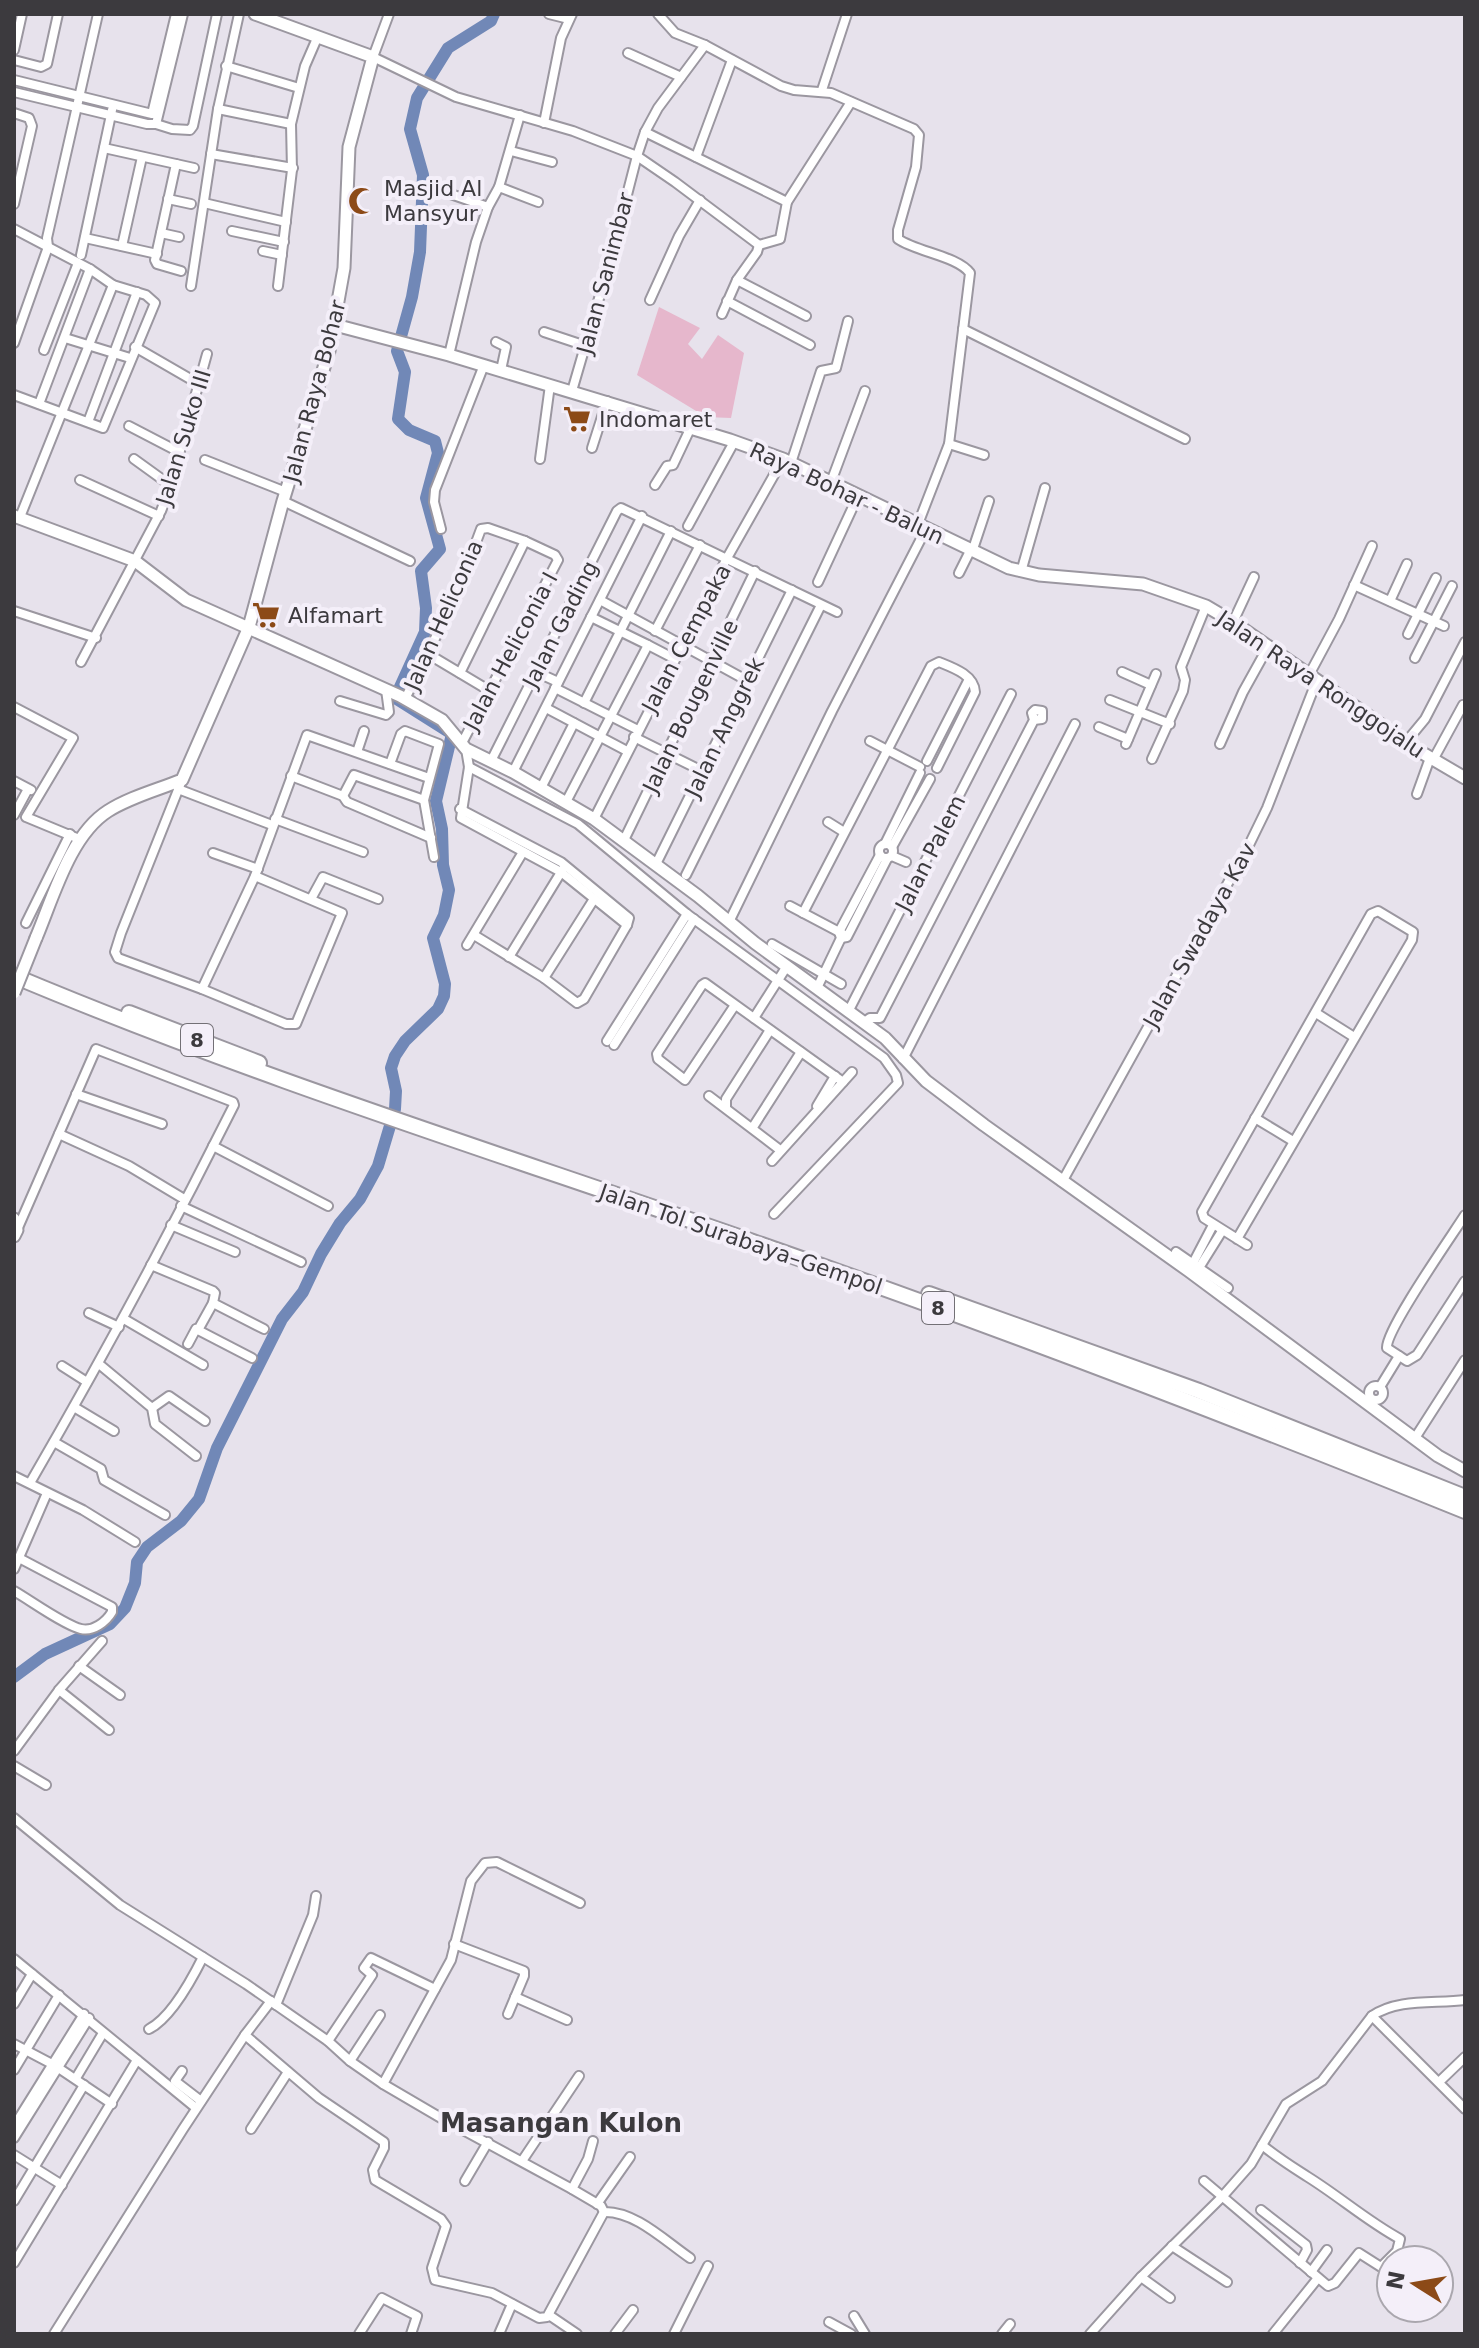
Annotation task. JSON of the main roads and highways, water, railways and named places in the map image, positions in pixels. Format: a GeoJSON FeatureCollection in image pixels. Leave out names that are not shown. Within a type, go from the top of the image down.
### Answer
{"type":"FeatureCollection","features":[{"type":"Feature","properties":{"kind":"highway","name":"Jalan Tol Surabaya–Gempol"},"geometry":{"type":"LineString","coordinates":[[14,966],[381,1112]]}},
{"type":"Feature","properties":{"kind":"highway","name":"Jalan Tol Surabaya–Gempol"},"geometry":{"type":"LineString","coordinates":[[14,976],[168,1040],[1005,1321],[1199,1391],[1465,1497]]}},
{"type":"Feature","properties":{"kind":"highway","name":"Jalan Tol Surabaya–Gempol"},"geometry":{"type":"LineString","coordinates":[[406,1120],[1005,1332],[1285,1438],[1465,1511]]}},
{"type":"Feature","properties":{"kind":"waterway"},"geometry":{"type":"LineString","coordinates":[[14,1677],[45,1654],[110,1624],[125,1608],[135,1583],[137,1562],[147,1547],[181,1521],[199,1499],[217,1448],[282,1319],[303,1292],[321,1254],[340,1223],[360,1199],[378,1166],[395,1109],[396,1091],[391,1068],[395,1056],[405,1041],[438,1009],[444,996],[445,984],[433,938],[444,915],[449,890],[436,801],[452,734],[395,698],[425,632],[426,608],[421,571],[440,549],[426,498],[438,453],[435,441],[409,430],[398,419],[405,372],[397,351],[420,252],[423,175],[410,129],[417,98],[448,48],[491,21],[494,14]]}},
{"type":"Feature","properties":{"kind":"place","name":"Masjid Al Mansyur"},"geometry":{"type":"Point","coordinates":[362,201]}},
{"type":"Feature","properties":{"kind":"place","name":"Indomaret"},"geometry":{"type":"Point","coordinates":[577,419]}},
{"type":"Feature","properties":{"kind":"place","name":"Alfamart"},"geometry":{"type":"Point","coordinates":[266,615]}},
{"type":"Feature","properties":{"kind":"district","name":"Masangan Kulon"},"geometry":{"type":"Point","coordinates":[561,2123]}}]}
